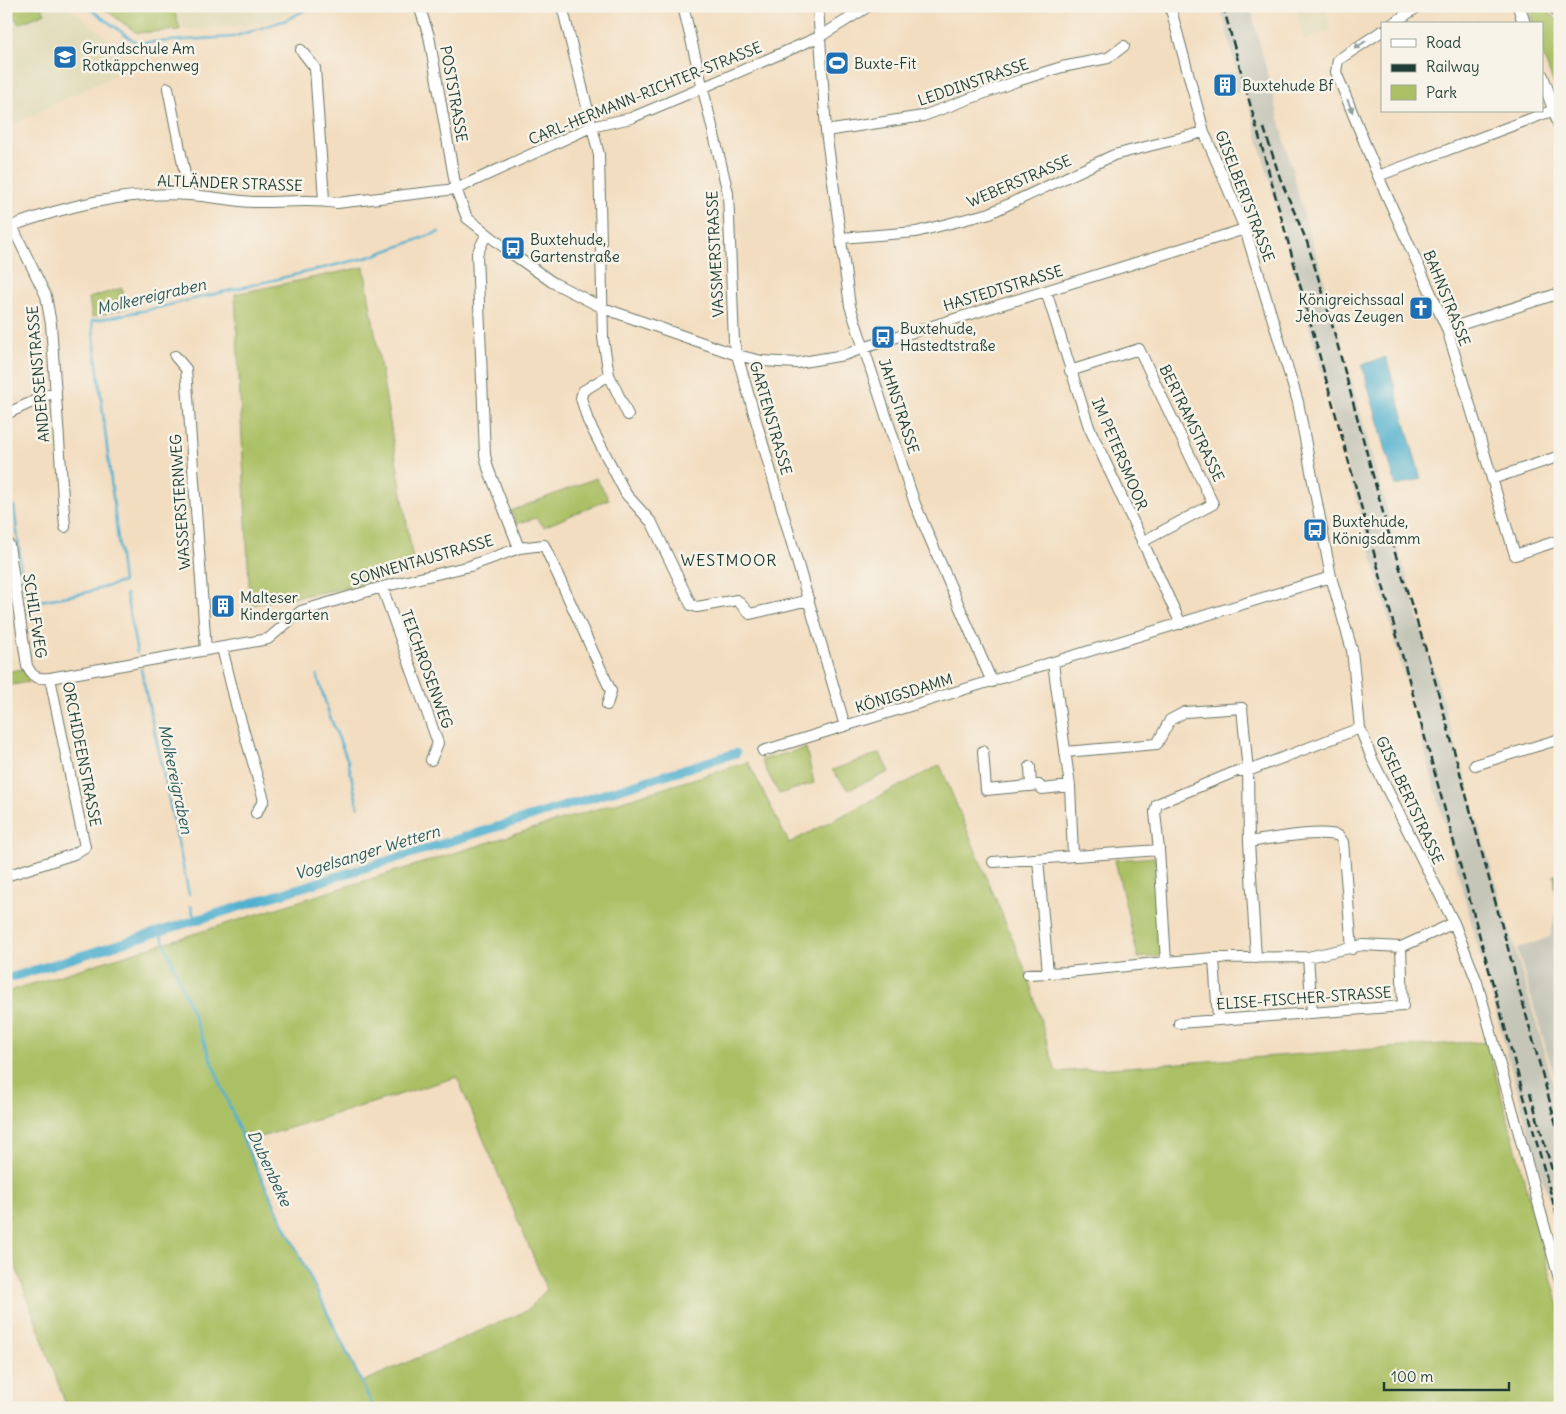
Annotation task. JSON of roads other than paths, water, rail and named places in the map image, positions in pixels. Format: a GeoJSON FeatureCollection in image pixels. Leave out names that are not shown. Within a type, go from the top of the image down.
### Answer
{"type":"FeatureCollection","features":[{"type":"Feature","properties":{"kind":"street","name":"POSTSTRASSE"},"geometry":{"type":"LineString","coordinates":[[419,6],[428,36],[456,189]]}},
{"type":"Feature","properties":{"kind":"street"},"geometry":{"type":"LineString","coordinates":[[562,6],[599,155],[603,338],[609,375],[628,415]]}},
{"type":"Feature","properties":{"kind":"street","name":"VASSMERSTRASSE"},"geometry":{"type":"LineString","coordinates":[[683,6],[728,193],[734,342],[737,356]]}},
{"type":"Feature","properties":{"kind":"street","name":"JAHNSTRASSE"},"geometry":{"type":"LineString","coordinates":[[818,6],[826,131],[850,306],[915,504],[992,682]]}},
{"type":"Feature","properties":{"kind":"street","name":"CARL-HERMANN-RICHTER-STRASSE"},"geometry":{"type":"LineString","coordinates":[[456,189],[591,127],[631,118],[821,36],[869,6]]}},
{"type":"Feature","properties":{"kind":"street","name":"GISELBERTSTRASSE"},"geometry":{"type":"LineString","coordinates":[[1170,6],[1204,132],[1245,229],[1298,402],[1331,577],[1352,650],[1360,728],[1372,759],[1454,923],[1476,982],[1560,1282]]}},
{"type":"Feature","properties":{"kind":"street"},"geometry":{"type":"LineString","coordinates":[[1395,22],[1419,6]]}},
{"type":"Feature","properties":{"kind":"street"},"geometry":{"type":"LineString","coordinates":[[1519,6],[1523,22]]}},
{"type":"Feature","properties":{"kind":"street"},"geometry":{"type":"LineString","coordinates":[[1553,6],[1560,12]]}},
{"type":"Feature","properties":{"kind":"street","name":"BAHNSTRASSE"},"geometry":{"type":"LineString","coordinates":[[1381,31],[1338,60],[1336,72],[1378,176],[1447,329],[1515,555],[1560,540]]}},
{"type":"Feature","properties":{"kind":"street","name":"LEDDINSTRASSE"},"geometry":{"type":"LineString","coordinates":[[826,131],[923,116],[1017,81],[1062,67],[1108,58],[1124,46]]}},
{"type":"Feature","properties":{"kind":"street"},"geometry":{"type":"LineString","coordinates":[[300,50],[315,68],[324,200]]}},
{"type":"Feature","properties":{"kind":"street"},"geometry":{"type":"LineString","coordinates":[[1544,82],[1560,126]]}},
{"type":"Feature","properties":{"kind":"street"},"geometry":{"type":"LineString","coordinates":[[168,88],[189,195]]}},
{"type":"Feature","properties":{"kind":"street"},"geometry":{"type":"LineString","coordinates":[[1378,176],[1554,110]]}},
{"type":"Feature","properties":{"kind":"street","name":"WEBERSTRASSE"},"geometry":{"type":"LineString","coordinates":[[841,238],[916,232],[990,213],[1114,155],[1204,132]]}},
{"type":"Feature","properties":{"kind":"street","name":"ALTLÄNDER STRASSE"},"geometry":{"type":"LineString","coordinates":[[9,227],[100,200],[189,195],[253,202],[324,200],[337,203],[456,189]]}},
{"type":"Feature","properties":{"kind":"street","name":"GARTENSTRASSE"},"geometry":{"type":"LineString","coordinates":[[456,189],[467,218],[486,235],[552,282],[603,308],[737,356],[845,726]]}},
{"type":"Feature","properties":{"kind":"street","name":"ANDERSENSTRASSE"},"geometry":{"type":"LineString","coordinates":[[9,227],[46,296],[51,324],[65,527]]}},
{"type":"Feature","properties":{"kind":"street","name":"HASTEDTSTRASSE"},"geometry":{"type":"LineString","coordinates":[[737,356],[762,361],[797,362],[844,355],[1245,229]]}},
{"type":"Feature","properties":{"kind":"street","name":"SONNENTAUSTRASSE"},"geometry":{"type":"LineString","coordinates":[[263,640],[268,639],[301,611],[382,586],[470,566],[519,548],[488,468],[485,455],[477,254],[486,235]]}},
{"type":"Feature","properties":{"kind":"street","name":"IM PETERSMOOR"},"geometry":{"type":"LineString","coordinates":[[1046,291],[1089,427],[1181,624]]}},
{"type":"Feature","properties":{"kind":"street"},"geometry":{"type":"LineString","coordinates":[[1447,329],[1560,293]]}},
{"type":"Feature","properties":{"kind":"street","name":"BERTRAMSTRASSE"},"geometry":{"type":"LineString","coordinates":[[1070,371],[1139,349],[1213,504],[1142,542]]}},
{"type":"Feature","properties":{"kind":"street","name":"WASSERSTERNWEG"},"geometry":{"type":"LineString","coordinates":[[175,356],[186,369],[206,650]]}},
{"type":"Feature","properties":{"kind":"street"},"geometry":{"type":"LineString","coordinates":[[609,375],[583,391],[581,398],[588,421],[622,488],[652,523],[691,605],[697,607],[737,600],[750,614],[809,600]]}},
{"type":"Feature","properties":{"kind":"street"},"geometry":{"type":"LineString","coordinates":[[6,414],[56,391]]}},
{"type":"Feature","properties":{"kind":"street"},"geometry":{"type":"LineString","coordinates":[[1492,479],[1560,456]]}},
{"type":"Feature","properties":{"kind":"street","name":"SCHILFWEG"},"geometry":{"type":"LineString","coordinates":[[6,542],[9,545],[15,579],[27,666],[32,676],[38,679],[50,678]]}},
{"type":"Feature","properties":{"kind":"street"},"geometry":{"type":"LineString","coordinates":[[519,548],[544,545],[611,691],[608,705]]}},
{"type":"Feature","properties":{"kind":"street","name":"KÖNIGSDAMM"},"geometry":{"type":"LineString","coordinates":[[763,751],[1331,577]]}},
{"type":"Feature","properties":{"kind":"street","name":"TEICHROSENWEG"},"geometry":{"type":"LineString","coordinates":[[382,586],[438,743],[431,760]]}},
{"type":"Feature","properties":{"kind":"street","name":"ORCHIDEENSTRASSE"},"geometry":{"type":"LineString","coordinates":[[6,876],[44,862],[74,854],[85,848],[50,678],[263,640]]}},
{"type":"Feature","properties":{"kind":"street"},"geometry":{"type":"LineString","coordinates":[[222,648],[236,708],[264,800],[256,813]]}},
{"type":"Feature","properties":{"kind":"street"},"geometry":{"type":"LineString","coordinates":[[1053,663],[1070,786],[1073,855]]}},
{"type":"Feature","properties":{"kind":"street"},"geometry":{"type":"LineString","coordinates":[[1065,752],[1157,744],[1170,720],[1185,712],[1242,708],[1248,771],[1249,842],[1256,958]]}},
{"type":"Feature","properties":{"kind":"street"},"geometry":{"type":"LineString","coordinates":[[1166,962],[1159,850],[1154,812],[1158,804],[1237,771],[1248,771],[1360,728]]}},
{"type":"Feature","properties":{"kind":"street"},"geometry":{"type":"LineString","coordinates":[[1475,765],[1560,739]]}},
{"type":"Feature","properties":{"kind":"street"},"geometry":{"type":"LineString","coordinates":[[983,751],[986,790],[1039,785],[1042,789],[1070,786]]}},
{"type":"Feature","properties":{"kind":"street"},"geometry":{"type":"LineString","coordinates":[[1030,767],[1031,786]]}},
{"type":"Feature","properties":{"kind":"street"},"geometry":{"type":"LineString","coordinates":[[1249,842],[1294,836],[1329,834],[1339,836],[1343,842],[1352,949]]}},
{"type":"Feature","properties":{"kind":"street"},"geometry":{"type":"LineString","coordinates":[[993,862],[1159,850]]}},
{"type":"Feature","properties":{"kind":"street"},"geometry":{"type":"LineString","coordinates":[[1038,859],[1048,973]]}},
{"type":"Feature","properties":{"kind":"street"},"geometry":{"type":"LineString","coordinates":[[1028,974],[1214,958],[1308,957],[1352,949],[1363,945],[1401,948],[1454,923]]}},
{"type":"Feature","properties":{"kind":"street","name":"ELISE-FISCHER-STRASSE"},"geometry":{"type":"LineString","coordinates":[[1179,1023],[1403,1006],[1401,948]]}},
{"type":"Feature","properties":{"kind":"street"},"geometry":{"type":"LineString","coordinates":[[1308,957],[1312,1012]]}},
{"type":"Feature","properties":{"kind":"street"},"geometry":{"type":"LineString","coordinates":[[1214,958],[1218,1019]]}},
{"type":"Feature","properties":{"kind":"water"},"geometry":{"type":"Polygon","coordinates":[[[1386,357],[1421,479],[1396,486],[1362,365],[1386,357]]]}},
{"type":"Feature","properties":{"kind":"waterway"},"geometry":{"type":"LineString","coordinates":[[86,6],[137,43],[233,37],[286,20],[313,6]]}},
{"type":"Feature","properties":{"kind":"waterway","name":"Molkereigraben"},"geometry":{"type":"LineString","coordinates":[[14,506],[24,593],[34,602],[84,593],[123,582],[92,321],[161,307],[369,257],[439,232]]}},
{"type":"Feature","properties":{"kind":"waterway","name":"Molkereigraben"},"geometry":{"type":"LineString","coordinates":[[126,594],[137,653]]}},
{"type":"Feature","properties":{"kind":"waterway","name":"Molkereigraben"},"geometry":{"type":"LineString","coordinates":[[141,669],[189,894]]}},
{"type":"Feature","properties":{"kind":"waterway"},"geometry":{"type":"LineString","coordinates":[[317,675],[330,717],[348,761],[358,807]]}},
{"type":"Feature","properties":{"kind":"waterway","name":"Vogelsanger Wettern"},"geometry":{"type":"LineString","coordinates":[[6,979],[736,753]]}},
{"type":"Feature","properties":{"kind":"waterway","name":"Molkereigraben"},"geometry":{"type":"LineString","coordinates":[[191,906],[195,921]]}},
{"type":"Feature","properties":{"kind":"waterway","name":"Dubenbeke"},"geometry":{"type":"LineString","coordinates":[[160,932],[244,1142],[374,1408]]}},
{"type":"Feature","properties":{"kind":"railway"},"geometry":{"type":"LineString","coordinates":[[1223,6],[1560,1227]]}},
{"type":"Feature","properties":{"kind":"railway"},"geometry":{"type":"LineString","coordinates":[[1264,128],[1280,178],[1307,242],[1327,306],[1388,531],[1431,666],[1560,1139]]}},
{"type":"Feature","properties":{"kind":"railway"},"geometry":{"type":"LineString","coordinates":[[1530,1093],[1560,1198]]}},
{"type":"Feature","properties":{"kind":"place","name":"Grundschule Am Rotkäppchenweg"},"geometry":{"type":"Point","coordinates":[65,57]}},
{"type":"Feature","properties":{"kind":"place","name":"Buxte-Fit"},"geometry":{"type":"Point","coordinates":[837,63]}},
{"type":"Feature","properties":{"kind":"place","name":"Buxtehude Bf"},"geometry":{"type":"Point","coordinates":[1225,85]}},
{"type":"Feature","properties":{"kind":"place","name":"Buxtehude, Gartenstraße"},"geometry":{"type":"Point","coordinates":[513,248]}},
{"type":"Feature","properties":{"kind":"place","name":"Königreichssaal Jehovas Zeugen"},"geometry":{"type":"Point","coordinates":[1421,308]}},
{"type":"Feature","properties":{"kind":"place","name":"Buxtehude, Hastedtstraße"},"geometry":{"type":"Point","coordinates":[883,337]}},
{"type":"Feature","properties":{"kind":"place","name":"Buxtehude, Königsdamm"},"geometry":{"type":"Point","coordinates":[1315,530]}},
{"type":"Feature","properties":{"kind":"place","name":"Malteser Kindergarten"},"geometry":{"type":"Point","coordinates":[223,606]}},
{"type":"Feature","properties":{"kind":"district","name":"WESTMOOR"},"geometry":{"type":"Point","coordinates":[729,560]}}]}
